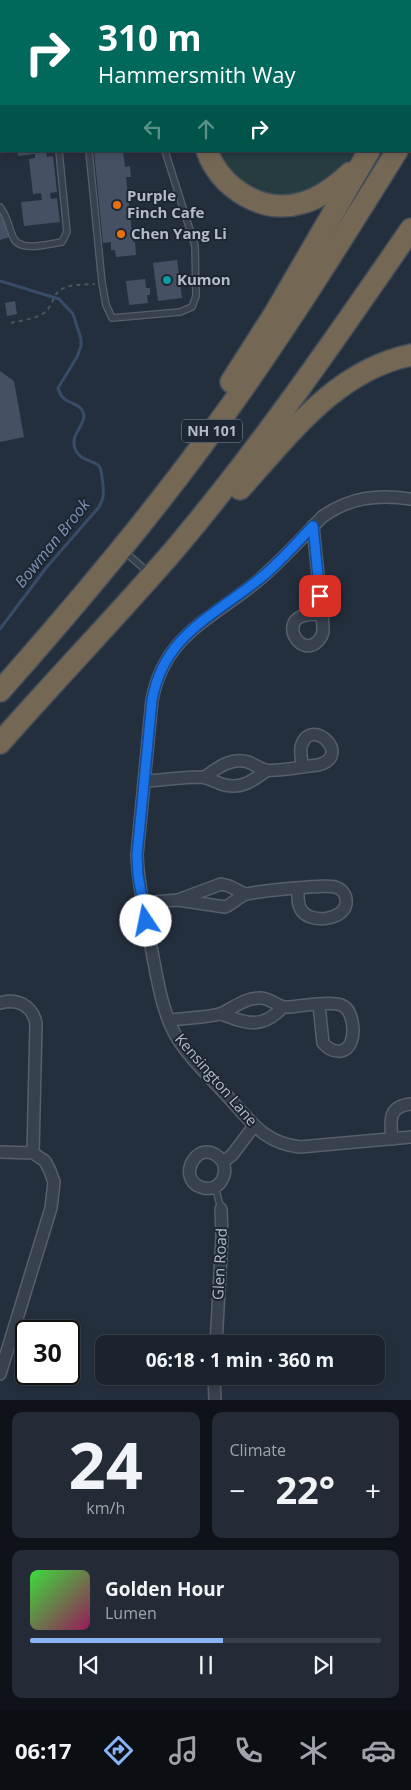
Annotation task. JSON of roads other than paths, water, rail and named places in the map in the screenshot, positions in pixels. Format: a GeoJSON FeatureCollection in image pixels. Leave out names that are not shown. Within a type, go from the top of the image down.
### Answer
{"type":"FeatureCollection","features":[{"type":"Feature","properties":{"kind":"highway"},"geometry":{"type":"LineString","coordinates":[[207,152],[210,161],[223,179],[238,192],[254,200],[285,206],[302,203],[323,195],[337,186],[367,155]]}},
{"type":"Feature","properties":{"kind":"highway","name":"NH 101"},"geometry":{"type":"LineString","coordinates":[[0,691],[72,610],[195,455],[261,363],[396,152]]}},
{"type":"Feature","properties":{"kind":"highway"},"geometry":{"type":"LineString","coordinates":[[72,610],[93,575],[219,400],[275,313],[367,155]]}},
{"type":"Feature","properties":{"kind":"highway","name":"NH 101"},"geometry":{"type":"LineString","coordinates":[[0,743],[174,549],[242,465],[296,395],[411,228]]}},
{"type":"Feature","properties":{"kind":"highway"},"geometry":{"type":"LineString","coordinates":[[174,549],[216,515],[302,421],[328,396],[366,371],[411,355]]}},
{"type":"Feature","properties":{"kind":"street","name":"Kensington Lane"},"geometry":{"type":"LineString","coordinates":[[409,500],[381,496],[356,500],[332,510],[313,526],[263,576],[190,631],[173,650],[159,676],[155,688],[137,855],[138,875],[157,980],[175,1034],[183,1046],[254,1126],[273,1140],[282,1144],[300,1147],[411,1137]]}},
{"type":"Feature","properties":{"kind":"street"},"geometry":{"type":"LineString","coordinates":[[313,526],[322,614]]}},
{"type":"Feature","properties":{"kind":"street"},"geometry":{"type":"LineString","coordinates":[[205,777],[218,767],[235,761],[250,763],[266,770],[302,766]]}},
{"type":"Feature","properties":{"kind":"street"},"geometry":{"type":"LineString","coordinates":[[144,781],[205,777],[221,784],[238,786],[246,785],[266,770]]}},
{"type":"Feature","properties":{"kind":"street"},"geometry":{"type":"LineString","coordinates":[[178,900],[221,884],[245,894]]}},
{"type":"Feature","properties":{"kind":"street"},"geometry":{"type":"LineString","coordinates":[[143,903],[178,900],[224,907],[245,894],[298,889]]}},
{"type":"Feature","properties":{"kind":"street"},"geometry":{"type":"LineString","coordinates":[[169,1020],[221,1014],[240,1003],[261,998],[272,1001],[282,1008],[319,1005]]}},
{"type":"Feature","properties":{"kind":"street"},"geometry":{"type":"LineString","coordinates":[[0,1003],[10,1002],[25,1005],[34,1015],[36,1023],[33,1153]]}},
{"type":"Feature","properties":{"kind":"street"},"geometry":{"type":"LineString","coordinates":[[221,1014],[242,1021],[263,1022],[273,1018],[282,1008]]}},
{"type":"Feature","properties":{"kind":"street"},"geometry":{"type":"LineString","coordinates":[[392,1139],[390,1123],[393,1113],[402,1106],[411,1104]]}},
{"type":"Feature","properties":{"kind":"street"},"geometry":{"type":"LineString","coordinates":[[223,1162],[237,1150],[254,1126]]}},
{"type":"Feature","properties":{"kind":"street"},"geometry":{"type":"LineString","coordinates":[[0,1152],[33,1153],[44,1161],[54,1182],[51,1208],[0,1374]]}},
{"type":"Feature","properties":{"kind":"street"},"geometry":{"type":"LineString","coordinates":[[205,1152],[216,1154],[223,1162],[225,1168],[224,1175],[216,1186],[206,1188],[196,1184],[190,1175],[190,1165],[196,1156],[205,1152]]}},
{"type":"Feature","properties":{"kind":"street","name":"Glen Road"},"geometry":{"type":"LineString","coordinates":[[217,1335],[222,1237],[221,1210]]}},
{"type":"Feature","properties":{"kind":"street"},"geometry":{"type":"LineString","coordinates":[[214,1385],[215,1400]]}},
{"type":"Feature","properties":{"kind":"lane"},"geometry":{"type":"LineString","coordinates":[[0,207],[6,216],[13,239],[22,245],[30,246],[62,242],[67,232],[59,152]]}},
{"type":"Feature","properties":{"kind":"lane"},"geometry":{"type":"LineString","coordinates":[[89,152],[102,283],[106,305],[112,318],[180,312],[192,306],[196,296],[195,246],[165,152]]}},
{"type":"Feature","properties":{"kind":"lane"},"geometry":{"type":"LineString","coordinates":[[122,549],[151,574]]}},
{"type":"Feature","properties":{"kind":"lane","name":"Glen Road"},"geometry":{"type":"LineString","coordinates":[[216,1186],[221,1210]]}},
{"type":"Feature","properties":{"kind":"waterway","name":"Bowman Brook"},"geometry":{"type":"LineString","coordinates":[[0,281],[59,299],[73,314],[81,339],[81,346],[77,357],[58,388],[63,398],[82,410],[84,415],[75,438],[75,449],[80,456],[99,466],[102,476],[103,494],[99,507],[46,568],[0,629]]}},
{"type":"Feature","properties":{"kind":"place","name":"Purple Finch Cafe"},"geometry":{"type":"Point","coordinates":[117,205]}},
{"type":"Feature","properties":{"kind":"place","name":"Chen Yang Li"},"geometry":{"type":"Point","coordinates":[121,234]}},
{"type":"Feature","properties":{"kind":"place","name":"Kumon"},"geometry":{"type":"Point","coordinates":[167,280]}}]}
